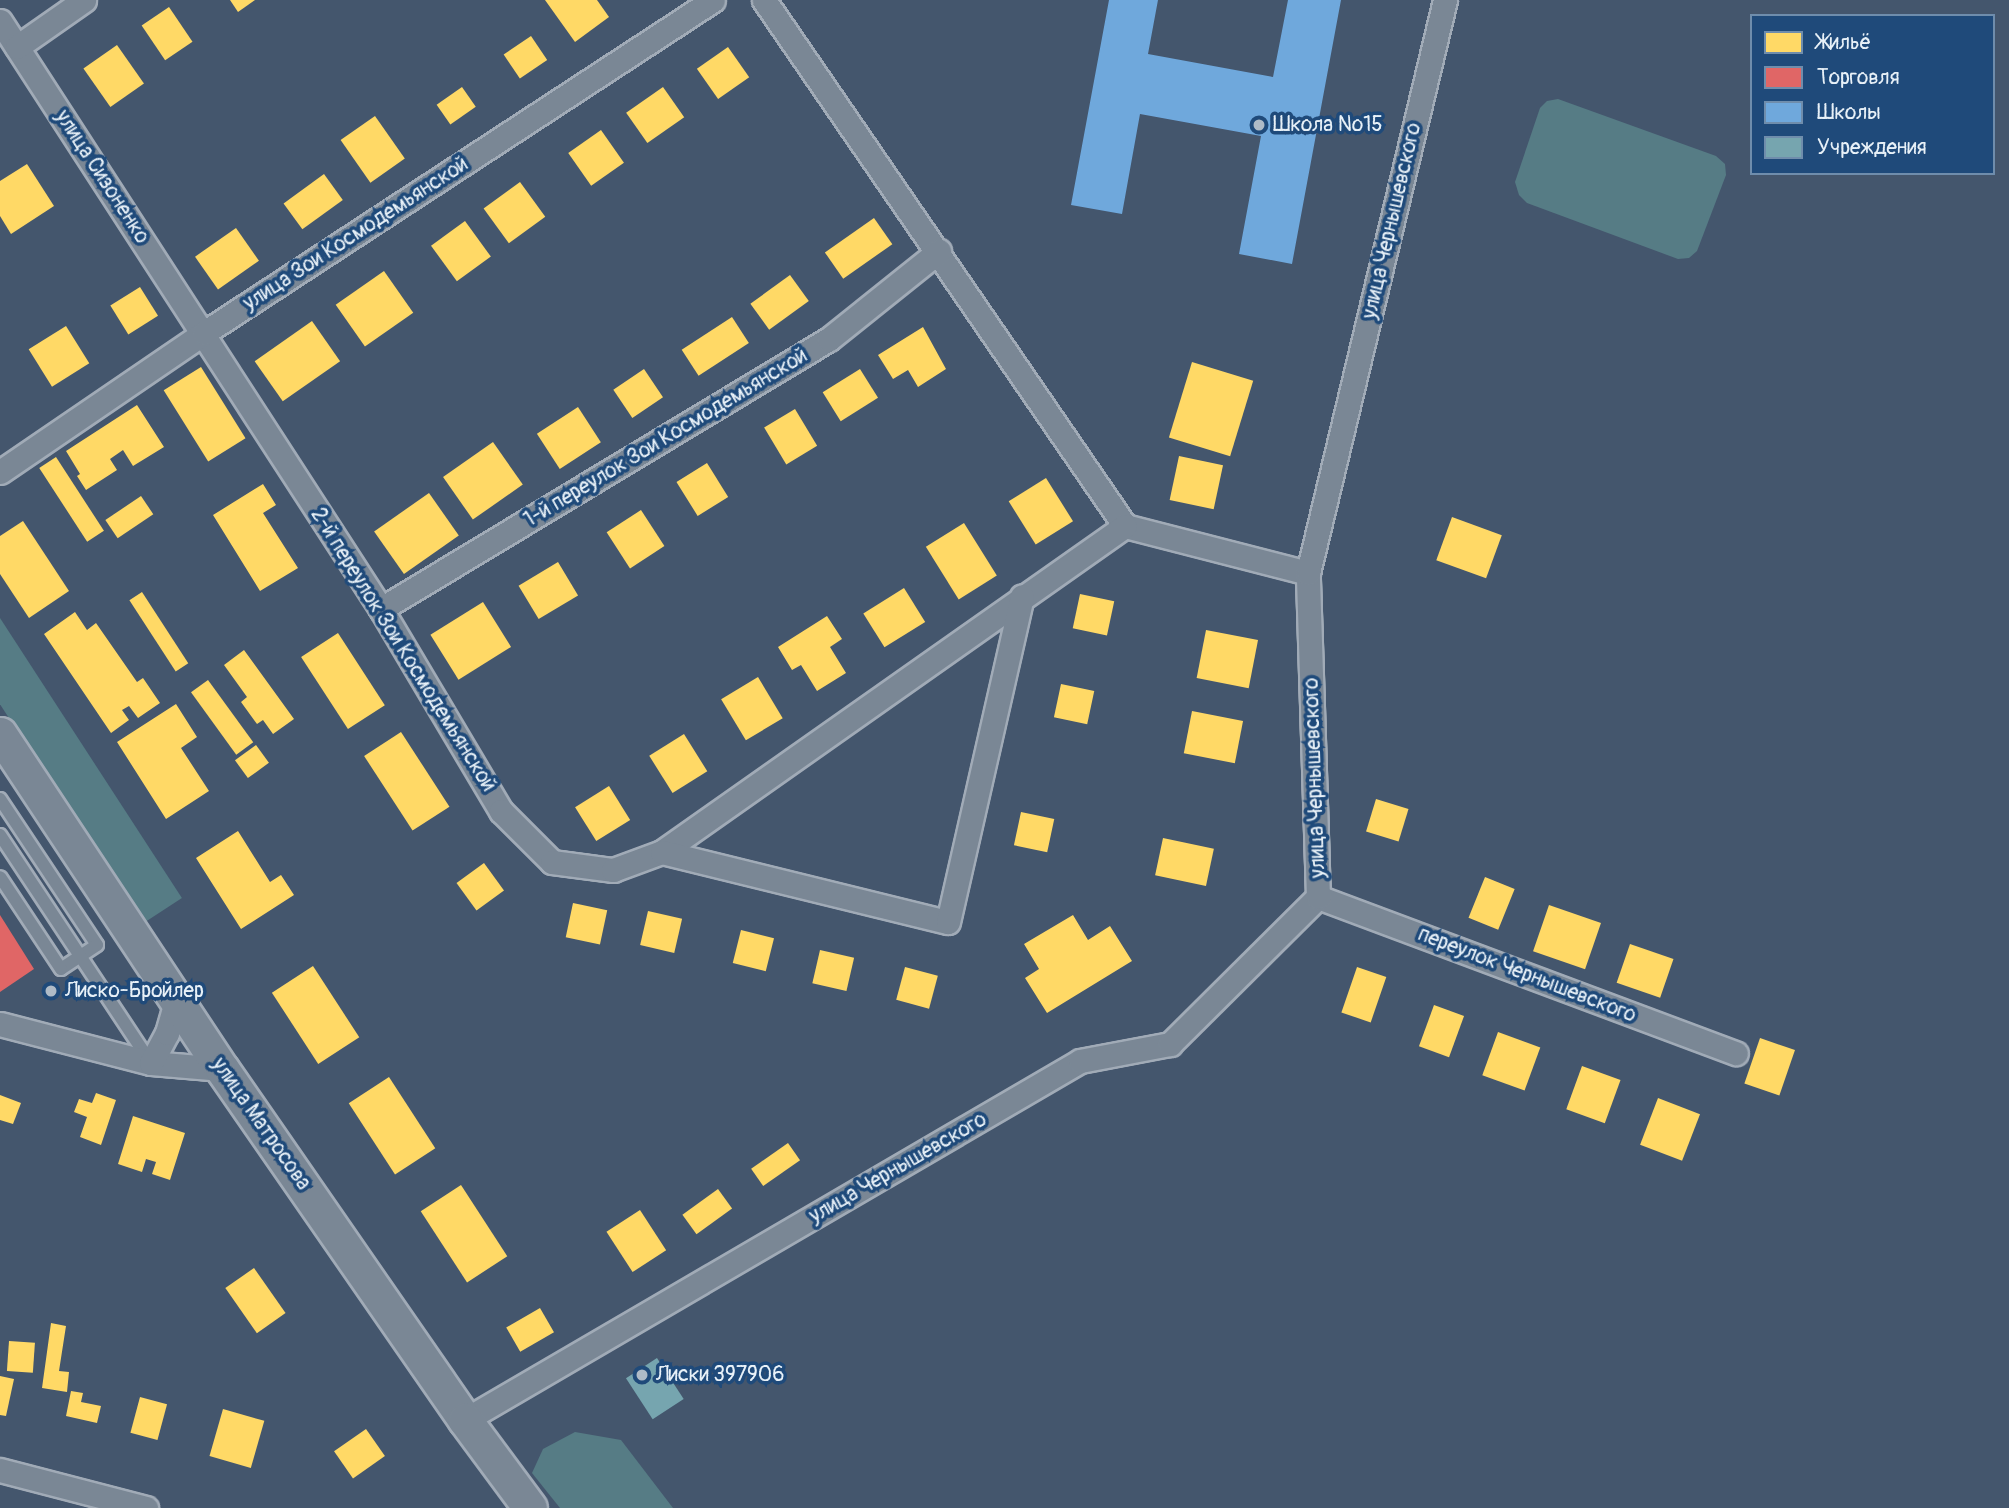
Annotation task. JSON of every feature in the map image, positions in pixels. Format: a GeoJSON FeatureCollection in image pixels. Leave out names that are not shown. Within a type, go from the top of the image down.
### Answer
{"type":"FeatureCollection","features":[{"type":"Feature","properties":{"kind":"main road","name":"улица Матросова"},"geometry":{"type":"LineString","coordinates":[[4,747],[222,1069],[465,1420],[520,1506]]}},
{"type":"Feature","properties":{"kind":"street"},"geometry":{"type":"LineString","coordinates":[[17,47],[85,0]]}},
{"type":"Feature","properties":{"kind":"street","name":"улица Зои Космодемьянской"},"geometry":{"type":"LineString","coordinates":[[0,472],[204,333],[713,0]]}},
{"type":"Feature","properties":{"kind":"street"},"geometry":{"type":"LineString","coordinates":[[764,0],[939,251],[1125,526],[1308,573]]}},
{"type":"Feature","properties":{"kind":"street","name":"улица Чернышевского"},"geometry":{"type":"LineString","coordinates":[[465,1420],[1080,1061],[1170,1044],[1318,897],[1308,573],[1445,0]]}},
{"type":"Feature","properties":{"kind":"street","name":"улица Сизоненко"},"geometry":{"type":"LineString","coordinates":[[0,21],[204,333]]}},
{"type":"Feature","properties":{"kind":"street","name":"1-й переулок Зои Космодемьянской"},"geometry":{"type":"LineString","coordinates":[[381,609],[829,339],[939,251]]}},
{"type":"Feature","properties":{"kind":"street","name":"2-й переулок Зои Космодемьянской"},"geometry":{"type":"LineString","coordinates":[[204,333],[381,609],[502,811],[552,862],[613,870],[662,852],[1125,526]]}},
{"type":"Feature","properties":{"kind":"street"},"geometry":{"type":"LineString","coordinates":[[662,852],[948,922],[1022,596]]}},
{"type":"Feature","properties":{"kind":"street","name":"переулок Чернышевского"},"geometry":{"type":"LineString","coordinates":[[1318,897],[1736,1053]]}},
{"type":"Feature","properties":{"kind":"street"},"geometry":{"type":"LineString","coordinates":[[151,1063],[167,1032],[177,1001]]}},
{"type":"Feature","properties":{"kind":"street"},"geometry":{"type":"LineString","coordinates":[[0,1024],[151,1063],[222,1069]]}},
{"type":"Feature","properties":{"kind":"street"},"geometry":{"type":"LineString","coordinates":[[0,1470],[146,1508]]}},
{"type":"Feature","properties":{"kind":"lane"},"geometry":{"type":"LineString","coordinates":[[0,799],[97,945],[61,969],[0,877]]}},
{"type":"Feature","properties":{"kind":"lane"},"geometry":{"type":"LineString","coordinates":[[0,835],[151,1063]]}},
{"type":"Feature","properties":{"kind":"green space"},"geometry":{"type":"Polygon","coordinates":[[[1558,99],[1716,156],[1725,164],[1726,175],[1697,251],[1689,258],[1678,259],[1527,203],[1519,195],[1515,182],[1540,108],[1547,101],[1558,99]]]}},
{"type":"Feature","properties":{"kind":"green space"},"geometry":{"type":"Polygon","coordinates":[[[0,618],[182,898],[142,924],[0,704],[0,618]]]}},
{"type":"Feature","properties":{"kind":"green space"},"geometry":{"type":"Polygon","coordinates":[[[575,1432],[621,1440],[673,1508],[560,1508],[532,1473],[543,1449],[575,1432]]]}},
{"type":"Feature","properties":{"kind":"building: Жильё"},"geometry":{"type":"Polygon","coordinates":[[[230,0],[255,0],[238,12],[230,0]]]}},
{"type":"Feature","properties":{"kind":"building: Жильё"},"geometry":{"type":"Polygon","coordinates":[[[545,0],[597,0],[609,17],[575,42],[545,0]]]}},
{"type":"Feature","properties":{"kind":"building: Жильё"},"geometry":{"type":"Polygon","coordinates":[[[169,7],[192,42],[165,60],[142,25],[169,7]]]}},
{"type":"Feature","properties":{"kind":"building: Жильё"},"geometry":{"type":"Polygon","coordinates":[[[531,36],[547,60],[520,78],[504,54],[531,36]]]}},
{"type":"Feature","properties":{"kind":"building: Жильё"},"geometry":{"type":"Polygon","coordinates":[[[117,45],[144,84],[110,107],[83,69],[117,45]]]}},
{"type":"Feature","properties":{"kind":"building: Жильё"},"geometry":{"type":"Polygon","coordinates":[[[728,47],[749,77],[718,99],[697,69],[728,47]]]}},
{"type":"Feature","properties":{"kind":"building: Жильё"},"geometry":{"type":"Polygon","coordinates":[[[462,87],[476,107],[450,124],[437,105],[462,87]]]}},
{"type":"Feature","properties":{"kind":"building: Жильё"},"geometry":{"type":"Polygon","coordinates":[[[663,87],[684,117],[647,143],[626,113],[663,87]]]}},
{"type":"Feature","properties":{"kind":"building: Жильё"},"geometry":{"type":"Polygon","coordinates":[[[375,116],[405,159],[370,183],[341,140],[375,116]]]}},
{"type":"Feature","properties":{"kind":"building: Жильё"},"geometry":{"type":"Polygon","coordinates":[[[601,130],[624,163],[591,186],[568,153],[601,130]]]}},
{"type":"Feature","properties":{"kind":"building: Жильё"},"geometry":{"type":"Polygon","coordinates":[[[27,164],[54,206],[11,234],[0,216],[0,181],[27,164]]]}},
{"type":"Feature","properties":{"kind":"building: Жильё"},"geometry":{"type":"Polygon","coordinates":[[[324,174],[343,200],[302,229],[284,203],[324,174]]]}},
{"type":"Feature","properties":{"kind":"building: Жильё"},"geometry":{"type":"Polygon","coordinates":[[[520,182],[545,217],[509,243],[484,208],[520,182]]]}},
{"type":"Feature","properties":{"kind":"building: Жильё"},"geometry":{"type":"Polygon","coordinates":[[[874,218],[892,244],[843,279],[825,252],[874,218]]]}},
{"type":"Feature","properties":{"kind":"building: Жильё"},"geometry":{"type":"Polygon","coordinates":[[[465,221],[491,257],[457,281],[431,246],[465,221]]]}},
{"type":"Feature","properties":{"kind":"building: Жильё"},"geometry":{"type":"Polygon","coordinates":[[[236,228],[259,261],[218,289],[195,257],[236,228]]]}},
{"type":"Feature","properties":{"kind":"building: Жильё"},"geometry":{"type":"Polygon","coordinates":[[[384,271],[413,313],[365,347],[336,305],[384,271]]]}},
{"type":"Feature","properties":{"kind":"building: Жильё"},"geometry":{"type":"Polygon","coordinates":[[[790,275],[809,301],[769,330],[750,304],[790,275]]]}},
{"type":"Feature","properties":{"kind":"building: Жильё"},"geometry":{"type":"Polygon","coordinates":[[[140,287],[158,316],[128,334],[110,306],[140,287]]]}},
{"type":"Feature","properties":{"kind":"building: Жильё"},"geometry":{"type":"Polygon","coordinates":[[[732,317],[749,343],[699,376],[682,350],[732,317]]]}},
{"type":"Feature","properties":{"kind":"building: Жильё"},"geometry":{"type":"Polygon","coordinates":[[[312,321],[340,361],[283,401],[255,361],[312,321]]]}},
{"type":"Feature","properties":{"kind":"building: Жильё"},"geometry":{"type":"Polygon","coordinates":[[[66,326],[89,363],[52,387],[29,349],[66,326]]]}},
{"type":"Feature","properties":{"kind":"building: Жильё"},"geometry":{"type":"Polygon","coordinates":[[[923,327],[946,369],[918,387],[908,370],[893,379],[878,355],[923,327]]]}},
{"type":"Feature","properties":{"kind":"building: Жильё"},"geometry":{"type":"Polygon","coordinates":[[[1192,362],[1253,381],[1230,456],[1169,438],[1192,362]]]}},
{"type":"Feature","properties":{"kind":"building: Жильё"},"geometry":{"type":"Polygon","coordinates":[[[201,367],[246,438],[208,462],[164,390],[201,367]]]}},
{"type":"Feature","properties":{"kind":"building: Жильё"},"geometry":{"type":"Polygon","coordinates":[[[644,369],[663,397],[632,418],[613,390],[644,369]]]}},
{"type":"Feature","properties":{"kind":"building: Жильё"},"geometry":{"type":"Polygon","coordinates":[[[860,369],[878,398],[841,421],[823,392],[860,369]]]}},
{"type":"Feature","properties":{"kind":"building: Жильё"},"geometry":{"type":"Polygon","coordinates":[[[137,405],[164,447],[133,466],[123,450],[110,459],[117,470],[86,490],[66,451],[137,405]]]}},
{"type":"Feature","properties":{"kind":"building: Жильё"},"geometry":{"type":"Polygon","coordinates":[[[578,407],[601,442],[560,469],[537,434],[578,407]]]}},
{"type":"Feature","properties":{"kind":"building: Жильё"},"geometry":{"type":"Polygon","coordinates":[[[795,409],[817,446],[786,464],[764,428],[795,409]]]}},
{"type":"Feature","properties":{"kind":"building: Жильё"},"geometry":{"type":"Polygon","coordinates":[[[493,442],[523,485],[473,520],[443,477],[493,442]]]}},
{"type":"Feature","properties":{"kind":"building: Жильё"},"geometry":{"type":"Polygon","coordinates":[[[1179,456],[1223,465],[1214,509],[1170,500],[1179,456]]]}},
{"type":"Feature","properties":{"kind":"building: Жильё"},"geometry":{"type":"Polygon","coordinates":[[[56,457],[104,531],[87,542],[39,468],[56,457]]]}},
{"type":"Feature","properties":{"kind":"building: Жильё"},"geometry":{"type":"Polygon","coordinates":[[[707,463],[728,497],[698,516],[676,482],[707,463]]]}},
{"type":"Feature","properties":{"kind":"building: Жильё"},"geometry":{"type":"Polygon","coordinates":[[[1046,478],[1073,521],[1036,545],[1009,501],[1046,478]]]}},
{"type":"Feature","properties":{"kind":"building: Жильё"},"geometry":{"type":"Polygon","coordinates":[[[263,484],[276,505],[263,513],[298,568],[260,591],[213,515],[263,484]]]}},
{"type":"Feature","properties":{"kind":"building: Жильё"},"geometry":{"type":"Polygon","coordinates":[[[429,493],[459,536],[404,574],[374,531],[429,493]]]}},
{"type":"Feature","properties":{"kind":"building: Жильё"},"geometry":{"type":"Polygon","coordinates":[[[141,496],[153,514],[118,538],[105,520],[141,496]]]}},
{"type":"Feature","properties":{"kind":"building: Жильё"},"geometry":{"type":"Polygon","coordinates":[[[641,510],[664,546],[630,568],[607,532],[641,510]]]}},
{"type":"Feature","properties":{"kind":"building: Жильё"},"geometry":{"type":"Polygon","coordinates":[[[1452,517],[1502,535],[1486,578],[1436,560],[1452,517]]]}},
{"type":"Feature","properties":{"kind":"building: Жильё"},"geometry":{"type":"Polygon","coordinates":[[[23,521],[69,591],[29,618],[0,574],[0,536],[23,521]]]}},
{"type":"Feature","properties":{"kind":"building: Жильё"},"geometry":{"type":"Polygon","coordinates":[[[964,523],[997,576],[959,599],[926,547],[964,523]]]}},
{"type":"Feature","properties":{"kind":"building: Жильё"},"geometry":{"type":"Polygon","coordinates":[[[558,562],[578,595],[539,619],[519,586],[558,562]]]}},
{"type":"Feature","properties":{"kind":"building: Жильё"},"geometry":{"type":"Polygon","coordinates":[[[904,588],[925,622],[884,647],[863,613],[904,588]]]}},
{"type":"Feature","properties":{"kind":"building: Жильё"},"geometry":{"type":"Polygon","coordinates":[[[142,592],[188,663],[176,671],[129,600],[142,592]]]}},
{"type":"Feature","properties":{"kind":"building: Жильё"},"geometry":{"type":"Polygon","coordinates":[[[1080,594],[1114,601],[1107,636],[1073,628],[1080,594]]]}},
{"type":"Feature","properties":{"kind":"building: Жильё"},"geometry":{"type":"Polygon","coordinates":[[[483,602],[511,647],[459,680],[430,635],[483,602]]]}},
{"type":"Feature","properties":{"kind":"building: Жильё"},"geometry":{"type":"Polygon","coordinates":[[[75,612],[87,630],[96,623],[137,682],[143,678],[160,703],[138,718],[129,706],[122,710],[129,720],[111,733],[44,634],[75,612]]]}},
{"type":"Feature","properties":{"kind":"building: Жильё"},"geometry":{"type":"Polygon","coordinates":[[[827,616],[842,639],[830,647],[846,673],[817,691],[801,665],[792,670],[778,647],[827,616]]]}},
{"type":"Feature","properties":{"kind":"building: Жильё"},"geometry":{"type":"Polygon","coordinates":[[[1206,630],[1258,640],[1249,688],[1197,678],[1206,630]]]}},
{"type":"Feature","properties":{"kind":"building: Жильё"},"geometry":{"type":"Polygon","coordinates":[[[338,633],[385,705],[348,729],[301,657],[338,633]]]}},
{"type":"Feature","properties":{"kind":"building: Жильё"},"geometry":{"type":"Polygon","coordinates":[[[244,650],[294,719],[273,734],[263,720],[257,724],[241,702],[247,697],[224,665],[244,650]]]}},
{"type":"Feature","properties":{"kind":"building: Жильё"},"geometry":{"type":"Polygon","coordinates":[[[758,677],[783,718],[746,740],[721,699],[758,677]]]}},
{"type":"Feature","properties":{"kind":"building: Жильё"},"geometry":{"type":"Polygon","coordinates":[[[208,680],[253,742],[236,755],[191,692],[208,680]]]}},
{"type":"Feature","properties":{"kind":"building: Жильё"},"geometry":{"type":"Polygon","coordinates":[[[1061,684],[1094,691],[1087,724],[1054,717],[1061,684]]]}},
{"type":"Feature","properties":{"kind":"building: Жильё"},"geometry":{"type":"Polygon","coordinates":[[[176,704],[197,737],[181,748],[209,791],[166,819],[117,742],[176,704]]]}},
{"type":"Feature","properties":{"kind":"building: Жильё"},"geometry":{"type":"Polygon","coordinates":[[[1192,711],[1243,721],[1235,763],[1184,753],[1192,711]]]}},
{"type":"Feature","properties":{"kind":"building: Жильё"},"geometry":{"type":"Polygon","coordinates":[[[401,732],[449,807],[413,831],[364,756],[401,732]]]}},
{"type":"Feature","properties":{"kind":"building: Жильё"},"geometry":{"type":"Polygon","coordinates":[[[684,734],[707,771],[673,793],[649,756],[684,734]]]}},
{"type":"Feature","properties":{"kind":"building: Жильё"},"geometry":{"type":"Polygon","coordinates":[[[256,745],[269,763],[248,778],[235,760],[256,745]]]}},
{"type":"Feature","properties":{"kind":"building: Жильё"},"geometry":{"type":"Polygon","coordinates":[[[609,786],[630,820],[596,841],[575,807],[609,786]]]}},
{"type":"Feature","properties":{"kind":"building: Жильё"},"geometry":{"type":"Polygon","coordinates":[[[1376,799],[1409,809],[1399,841],[1366,832],[1376,799]]]}},
{"type":"Feature","properties":{"kind":"building: Жильё"},"geometry":{"type":"Polygon","coordinates":[[[1021,812],[1054,819],[1047,852],[1014,845],[1021,812]]]}},
{"type":"Feature","properties":{"kind":"building: Жильё"},"geometry":{"type":"Polygon","coordinates":[[[238,831],[270,882],[281,875],[294,895],[241,929],[196,858],[238,831]]]}},
{"type":"Feature","properties":{"kind":"building: Жильё"},"geometry":{"type":"Polygon","coordinates":[[[1163,838],[1214,849],[1206,886],[1155,875],[1163,838]]]}},
{"type":"Feature","properties":{"kind":"building: Жильё"},"geometry":{"type":"Polygon","coordinates":[[[484,863],[504,891],[476,910],[456,883],[484,863]]]}},
{"type":"Feature","properties":{"kind":"building: Жильё"},"geometry":{"type":"Polygon","coordinates":[[[1485,877],[1515,889],[1498,930],[1469,918],[1485,877]]]}},
{"type":"Feature","properties":{"kind":"building: Жильё"},"geometry":{"type":"Polygon","coordinates":[[[573,903],[607,910],[600,945],[566,937],[573,903]]]}},
{"type":"Feature","properties":{"kind":"building: Жильё"},"geometry":{"type":"Polygon","coordinates":[[[1549,905],[1601,923],[1585,969],[1533,951],[1549,905]]]}},
{"type":"Feature","properties":{"kind":"building: Жильё"},"geometry":{"type":"Polygon","coordinates":[[[648,911],[682,919],[674,953],[640,945],[648,911]]]}},
{"type":"Feature","properties":{"kind":"building: Жильё"},"geometry":{"type":"Polygon","coordinates":[[[1073,915],[1088,940],[1110,926],[1132,961],[1047,1013],[1025,978],[1039,969],[1024,944],[1073,915]]]}},
{"type":"Feature","properties":{"kind":"building: Жильё"},"geometry":{"type":"Polygon","coordinates":[[[741,930],[774,938],[766,971],[733,963],[741,930]]]}},
{"type":"Feature","properties":{"kind":"building: Жильё"},"geometry":{"type":"Polygon","coordinates":[[[1630,944],[1673,959],[1660,998],[1617,983],[1630,944]]]}},
{"type":"Feature","properties":{"kind":"building: Жильё"},"geometry":{"type":"Polygon","coordinates":[[[820,950],[854,958],[846,991],[812,983],[820,950]]]}},
{"type":"Feature","properties":{"kind":"building: Жильё"},"geometry":{"type":"Polygon","coordinates":[[[313,966],[359,1037],[318,1064],[272,993],[313,966]]]}},
{"type":"Feature","properties":{"kind":"building: Жильё"},"geometry":{"type":"Polygon","coordinates":[[[905,967],[938,976],[929,1009],[896,1000],[905,967]]]}},
{"type":"Feature","properties":{"kind":"building: Жильё"},"geometry":{"type":"Polygon","coordinates":[[[1357,967],[1386,977],[1371,1022],[1341,1012],[1357,967]]]}},
{"type":"Feature","properties":{"kind":"building: Жильё"},"geometry":{"type":"Polygon","coordinates":[[[1434,1005],[1464,1016],[1449,1057],[1419,1046],[1434,1005]]]}},
{"type":"Feature","properties":{"kind":"building: Жильё"},"geometry":{"type":"Polygon","coordinates":[[[1498,1032],[1540,1047],[1525,1091],[1482,1075],[1498,1032]]]}},
{"type":"Feature","properties":{"kind":"building: Жильё"},"geometry":{"type":"Polygon","coordinates":[[[1760,1038],[1795,1050],[1779,1095],[1744,1083],[1760,1038]]]}},
{"type":"Feature","properties":{"kind":"building: Жильё"},"geometry":{"type":"Polygon","coordinates":[[[1582,1066],[1621,1080],[1605,1123],[1566,1109],[1582,1066]]]}},
{"type":"Feature","properties":{"kind":"building: Жильё"},"geometry":{"type":"Polygon","coordinates":[[[389,1077],[435,1148],[395,1174],[349,1103],[389,1077]]]}},
{"type":"Feature","properties":{"kind":"building: Жильё"},"geometry":{"type":"Polygon","coordinates":[[[96,1093],[116,1100],[101,1145],[80,1137],[87,1117],[74,1112],[79,1099],[92,1103],[96,1093]]]}},
{"type":"Feature","properties":{"kind":"building: Жильё"},"geometry":{"type":"Polygon","coordinates":[[[0,1095],[21,1103],[13,1124],[0,1120],[0,1095]]]}},
{"type":"Feature","properties":{"kind":"building: Жильё"},"geometry":{"type":"Polygon","coordinates":[[[1658,1098],[1700,1114],[1682,1161],[1640,1145],[1658,1098]]]}},
{"type":"Feature","properties":{"kind":"building: Жильё"},"geometry":{"type":"Polygon","coordinates":[[[133,1116],[185,1133],[170,1180],[152,1174],[156,1162],[146,1159],[142,1172],[118,1164],[133,1116]]]}},
{"type":"Feature","properties":{"kind":"building: Жильё"},"geometry":{"type":"Polygon","coordinates":[[[788,1143],[800,1160],[763,1186],[751,1169],[788,1143]]]}},
{"type":"Feature","properties":{"kind":"building: Жильё"},"geometry":{"type":"Polygon","coordinates":[[[461,1185],[507,1256],[467,1282],[421,1211],[461,1185]]]}},
{"type":"Feature","properties":{"kind":"building: Жильё"},"geometry":{"type":"Polygon","coordinates":[[[718,1189],[732,1208],[697,1234],[682,1215],[718,1189]]]}},
{"type":"Feature","properties":{"kind":"building: Жильё"},"geometry":{"type":"Polygon","coordinates":[[[640,1210],[666,1250],[633,1272],[606,1232],[640,1210]]]}},
{"type":"Feature","properties":{"kind":"building: Жильё"},"geometry":{"type":"Polygon","coordinates":[[[254,1268],[286,1313],[257,1333],[225,1288],[254,1268]]]}},
{"type":"Feature","properties":{"kind":"building: Жильё"},"geometry":{"type":"Polygon","coordinates":[[[540,1308],[554,1332],[520,1352],[506,1328],[540,1308]]]}},
{"type":"Feature","properties":{"kind":"building: Жильё"},"geometry":{"type":"Polygon","coordinates":[[[51,1323],[66,1326],[59,1371],[69,1372],[67,1392],[42,1388],[51,1323]]]}},
{"type":"Feature","properties":{"kind":"building: Жильё"},"geometry":{"type":"Polygon","coordinates":[[[9,1341],[35,1343],[33,1373],[7,1371],[9,1341]]]}},
{"type":"Feature","properties":{"kind":"building: Жильё"},"geometry":{"type":"Polygon","coordinates":[[[0,1376],[14,1379],[6,1416],[0,1415],[0,1376]]]}},
{"type":"Feature","properties":{"kind":"building: Жильё"},"geometry":{"type":"Polygon","coordinates":[[[71,1391],[83,1393],[81,1402],[101,1406],[97,1423],[66,1416],[71,1391]]]}},
{"type":"Feature","properties":{"kind":"building: Жильё"},"geometry":{"type":"Polygon","coordinates":[[[140,1397],[167,1404],[157,1440],[130,1433],[140,1397]]]}},
{"type":"Feature","properties":{"kind":"building: Жильё"},"geometry":{"type":"Polygon","coordinates":[[[223,1409],[264,1421],[251,1468],[209,1456],[223,1409]]]}},
{"type":"Feature","properties":{"kind":"building: Жильё"},"geometry":{"type":"Polygon","coordinates":[[[366,1429],[385,1456],[353,1478],[334,1451],[366,1429]]]}},
{"type":"Feature","properties":{"kind":"building: Торговля"},"geometry":{"type":"Polygon","coordinates":[[[0,915],[34,969],[0,992],[0,915]]]}},
{"type":"Feature","properties":{"kind":"building: Школы","name":"Школа №15"},"geometry":{"type":"Polygon","coordinates":[[[1109,0],[1158,0],[1148,54],[1273,77],[1288,0],[1341,0],[1292,264],[1239,254],[1261,136],[1140,114],[1122,214],[1071,205],[1109,0]]]}},
{"type":"Feature","properties":{"kind":"building: Учреждения"},"geometry":{"type":"Polygon","coordinates":[[[657,1358],[684,1399],[653,1419],[626,1378],[657,1358]]]}},
{"type":"Feature","properties":{"kind":"place","name":"Школа №15"},"geometry":{"type":"Point","coordinates":[1259,125]}},
{"type":"Feature","properties":{"kind":"place","name":"Лиско-Бройлер"},"geometry":{"type":"Point","coordinates":[51,991]}},
{"type":"Feature","properties":{"kind":"place","name":"Лиски 397906"},"geometry":{"type":"Point","coordinates":[642,1375]}}]}
